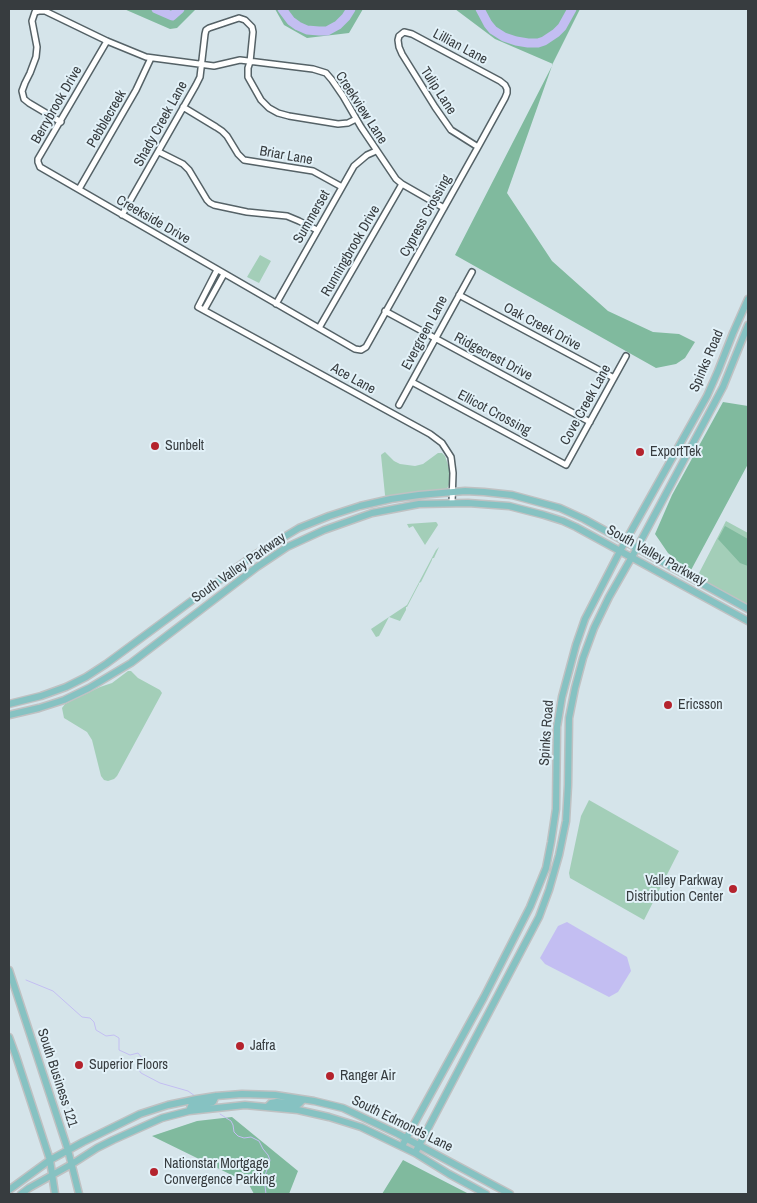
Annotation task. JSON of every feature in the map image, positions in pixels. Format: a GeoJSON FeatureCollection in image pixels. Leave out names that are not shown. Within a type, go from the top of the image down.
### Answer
{"type":"FeatureCollection","features":[{"type":"Feature","properties":{"kind":"main road","name":"Spinks Road"},"geometry":{"type":"LineString","coordinates":[[402,1146],[480,1003],[526,914],[546,868],[552,842],[556,809],[557,727],[568,672],[585,619],[620,551],[707,396],[748,299]]}},
{"type":"Feature","properties":{"kind":"main road","name":"Spinks Road"},"geometry":{"type":"LineString","coordinates":[[415,1152],[539,918],[549,890],[566,821],[569,718],[582,658],[594,628],[609,596],[637,548],[723,387],[748,325]]}},
{"type":"Feature","properties":{"kind":"main road"},"geometry":{"type":"LineString","coordinates":[[690,425],[700,431]]}},
{"type":"Feature","properties":{"kind":"main road","name":"South Valley Parkway"},"geometry":{"type":"LineString","coordinates":[[9,704],[41,696],[86,677],[251,557],[300,528],[360,506],[391,499],[465,491],[484,492],[512,495],[560,508],[584,519],[748,609]]}},
{"type":"Feature","properties":{"kind":"main road","name":"South Valley Parkway"},"geometry":{"type":"LineString","coordinates":[[9,715],[64,700],[89,688],[131,663],[257,567],[287,547],[324,530],[372,513],[419,504],[476,503],[509,506],[544,515],[576,527],[746,619]]}},
{"type":"Feature","properties":{"kind":"main road"},"geometry":{"type":"LineString","coordinates":[[320,520],[324,530]]}},
{"type":"Feature","properties":{"kind":"main road"},"geometry":{"type":"LineString","coordinates":[[746,619],[748,609]]}},
{"type":"Feature","properties":{"kind":"main road"},"geometry":{"type":"LineString","coordinates":[[123,651],[131,663]]}},
{"type":"Feature","properties":{"kind":"main road"},"geometry":{"type":"LineString","coordinates":[[556,771],[568,771]]}},
{"type":"Feature","properties":{"kind":"main road"},"geometry":{"type":"LineString","coordinates":[[546,868],[555,870]]}},
{"type":"Feature","properties":{"kind":"main road","name":"South Business 121"},"geometry":{"type":"LineString","coordinates":[[9,970],[68,1150],[78,1194]]}},
{"type":"Feature","properties":{"kind":"main road"},"geometry":{"type":"LineString","coordinates":[[9,1037],[50,1160],[56,1194]]}},
{"type":"Feature","properties":{"kind":"main road","name":"South Edmonds Lane"},"geometry":{"type":"LineString","coordinates":[[9,1190],[50,1160],[140,1114],[216,1096],[242,1094],[275,1095],[343,1108],[407,1138],[510,1194]]}},
{"type":"Feature","properties":{"kind":"main road"},"geometry":{"type":"LineString","coordinates":[[188,1111],[191,1106],[213,1102],[216,1096]]}},
{"type":"Feature","properties":{"kind":"main road"},"geometry":{"type":"LineString","coordinates":[[268,1106],[271,1103],[277,1102],[299,1104],[303,1100]]}},
{"type":"Feature","properties":{"kind":"main road","name":"South Edmonds Lane"},"geometry":{"type":"LineString","coordinates":[[21,1194],[97,1148],[162,1118],[188,1111],[245,1105],[298,1110],[361,1127],[415,1152],[449,1174],[486,1194]]}},
{"type":"Feature","properties":{"kind":"street","name":"Creekview Lane"},"geometry":{"type":"LineString","coordinates":[[61,122],[29,103],[24,99],[22,91],[36,57],[37,46],[32,21],[34,15],[39,11],[45,11],[146,58],[214,66],[240,60],[313,69],[326,73],[343,96],[390,171],[402,184],[444,208]]}},
{"type":"Feature","properties":{"kind":"street","name":"Shady Creek Lane"},"geometry":{"type":"LineString","coordinates":[[122,215],[200,77],[203,43],[206,30],[209,28],[239,18],[245,20],[252,27],[248,77],[261,100],[269,108],[289,116],[338,124],[348,123],[356,119]]}},
{"type":"Feature","properties":{"kind":"street","name":"Lillian Lane"},"geometry":{"type":"LineString","coordinates":[[401,35],[404,32],[412,34],[500,81],[507,89]]}},
{"type":"Feature","properties":{"kind":"street","name":"Tulip Lane"},"geometry":{"type":"LineString","coordinates":[[401,35],[398,40],[402,54],[444,121],[451,130],[478,147]]}},
{"type":"Feature","properties":{"kind":"street","name":"Berrybrook Drive"},"geometry":{"type":"LineString","coordinates":[[79,189],[42,169],[38,159],[107,41]]}},
{"type":"Feature","properties":{"kind":"street","name":"Pebblecreek"},"geometry":{"type":"LineString","coordinates":[[79,189],[136,90],[151,58]]}},
{"type":"Feature","properties":{"kind":"street","name":"Cypress Crossing"},"geometry":{"type":"LineString","coordinates":[[361,350],[366,347],[444,208],[505,98],[507,89]]}},
{"type":"Feature","properties":{"kind":"street","name":"Briar Lane"},"geometry":{"type":"LineString","coordinates":[[183,107],[227,136],[244,160],[313,171],[342,187]]}},
{"type":"Feature","properties":{"kind":"street","name":"Summerset"},"geometry":{"type":"LineString","coordinates":[[276,304],[354,166],[367,155],[376,151]]}},
{"type":"Feature","properties":{"kind":"street"},"geometry":{"type":"LineString","coordinates":[[159,152],[183,164],[207,200],[214,205],[247,212],[287,216],[317,230]]}},
{"type":"Feature","properties":{"kind":"street","name":"Runningbrook Drive"},"geometry":{"type":"LineString","coordinates":[[319,328],[402,184]]}},
{"type":"Feature","properties":{"kind":"street","name":"Creekside Drive"},"geometry":{"type":"LineString","coordinates":[[79,189],[276,304],[355,349],[361,350]]}},
{"type":"Feature","properties":{"kind":"street","name":"Ace Lane"},"geometry":{"type":"LineString","coordinates":[[217,270],[198,307],[442,442],[451,457],[453,473],[452,503]]}},
{"type":"Feature","properties":{"kind":"street","name":"Evergreen Lane"},"geometry":{"type":"LineString","coordinates":[[398,404],[472,272]]}},
{"type":"Feature","properties":{"kind":"street"},"geometry":{"type":"LineString","coordinates":[[204,310],[224,274]]}},
{"type":"Feature","properties":{"kind":"street","name":"Oak Creek Drive"},"geometry":{"type":"LineString","coordinates":[[459,294],[614,378]]}},
{"type":"Feature","properties":{"kind":"street","name":"Ridgecrest Drive"},"geometry":{"type":"LineString","coordinates":[[385,312],[590,422]]}},
{"type":"Feature","properties":{"kind":"street","name":"Cove Creek Lane"},"geometry":{"type":"LineString","coordinates":[[566,465],[626,356]]}},
{"type":"Feature","properties":{"kind":"street","name":"Ellicot Crossing"},"geometry":{"type":"LineString","coordinates":[[412,382],[566,465]]}},
{"type":"Feature","properties":{"kind":"green space"},"geometry":{"type":"Polygon","coordinates":[[[124,9],[196,9],[177,28],[170,29],[124,9]]]}},
{"type":"Feature","properties":{"kind":"green space"},"geometry":{"type":"Polygon","coordinates":[[[275,9],[363,9],[349,33],[307,38],[284,25],[275,9]]]}},
{"type":"Feature","properties":{"kind":"green space"},"geometry":{"type":"Polygon","coordinates":[[[455,9],[580,9],[553,64],[495,39],[455,9]]]}},
{"type":"Feature","properties":{"kind":"green space"},"geometry":{"type":"Polygon","coordinates":[[[552,66],[507,193],[552,261],[608,311],[653,332],[679,334],[695,342],[685,358],[676,364],[656,368],[455,255],[552,66]]]}},
{"type":"Feature","properties":{"kind":"green space"},"geometry":{"type":"Polygon","coordinates":[[[260,255],[271,261],[259,283],[247,277],[260,255]]]}},
{"type":"Feature","properties":{"kind":"green space"},"geometry":{"type":"Polygon","coordinates":[[[723,402],[748,406],[748,464],[690,572],[668,553],[655,534],[672,495],[723,402]]]}},
{"type":"Feature","properties":{"kind":"green space"},"geometry":{"type":"Polygon","coordinates":[[[385,452],[400,464],[415,466],[423,464],[438,453],[442,453],[449,468],[450,482],[447,489],[386,497],[381,455],[385,452]]]}},
{"type":"Feature","properties":{"kind":"green space"},"geometry":{"type":"Polygon","coordinates":[[[726,521],[748,533],[747,606],[699,578],[698,575],[726,521]]]}},
{"type":"Feature","properties":{"kind":"green space"},"geometry":{"type":"Polygon","coordinates":[[[436,522],[438,525],[425,545],[413,526],[409,528],[407,524],[436,522]]]}},
{"type":"Feature","properties":{"kind":"green space"},"geometry":{"type":"Polygon","coordinates":[[[725,526],[748,539],[748,566],[740,563],[718,539],[725,526]]]}},
{"type":"Feature","properties":{"kind":"green space"},"geometry":{"type":"Polygon","coordinates":[[[439,547],[400,621],[389,617],[407,605],[439,547]]]}},
{"type":"Feature","properties":{"kind":"green space"},"geometry":{"type":"Polygon","coordinates":[[[389,617],[379,636],[376,637],[371,629],[389,617]]]}},
{"type":"Feature","properties":{"kind":"green space"},"geometry":{"type":"Polygon","coordinates":[[[128,671],[131,671],[138,678],[162,693],[117,776],[108,781],[104,780],[101,776],[92,740],[87,732],[64,718],[62,708],[71,701],[112,683],[128,671]]]}},
{"type":"Feature","properties":{"kind":"green space"},"geometry":{"type":"Polygon","coordinates":[[[589,800],[679,851],[644,920],[570,878],[569,873],[581,816],[589,800]]]}},
{"type":"Feature","properties":{"kind":"green space"},"geometry":{"type":"Polygon","coordinates":[[[232,1117],[298,1171],[289,1194],[254,1194],[248,1183],[152,1136],[197,1121],[232,1117]]]}},
{"type":"Feature","properties":{"kind":"green space"},"geometry":{"type":"Polygon","coordinates":[[[403,1160],[469,1194],[382,1194],[403,1160]]]}},
{"type":"Feature","properties":{"kind":"shaded area"},"geometry":{"type":"Polygon","coordinates":[[[567,922],[627,957],[631,971],[618,992],[609,997],[545,964],[540,958],[558,926],[567,922]]]}},
{"type":"Feature","properties":{"kind":"waterway"},"geometry":{"type":"LineString","coordinates":[[156,9],[172,16],[180,9]]}},
{"type":"Feature","properties":{"kind":"waterway"},"geometry":{"type":"LineString","coordinates":[[282,9],[291,21],[298,26],[307,30],[319,31],[327,31],[338,25],[351,9]]}},
{"type":"Feature","properties":{"kind":"waterway"},"geometry":{"type":"LineString","coordinates":[[480,9],[493,30],[504,37],[528,43],[544,41],[556,33],[562,27],[572,9]]}},
{"type":"Feature","properties":{"kind":"waterway"},"geometry":{"type":"LineString","coordinates":[[26,980],[53,991],[82,1017],[90,1018],[94,1022],[96,1030],[106,1036],[114,1035],[119,1038],[119,1050],[130,1055],[138,1053],[142,1058],[137,1067],[141,1073],[160,1083],[188,1091],[195,1096]]}},
{"type":"Feature","properties":{"kind":"waterway"},"geometry":{"type":"LineString","coordinates":[[220,1114],[231,1121],[234,1132],[238,1136],[244,1138],[251,1137],[259,1141],[268,1155],[270,1160],[264,1178],[266,1194]]}},
{"type":"Feature","properties":{"kind":"place","name":"Sunbelt"},"geometry":{"type":"Point","coordinates":[155,446]}},
{"type":"Feature","properties":{"kind":"place","name":"ExportTek"},"geometry":{"type":"Point","coordinates":[640,452]}},
{"type":"Feature","properties":{"kind":"place","name":"Ericsson"},"geometry":{"type":"Point","coordinates":[668,705]}},
{"type":"Feature","properties":{"kind":"place","name":"Valley Parkway Distribution Center"},"geometry":{"type":"Point","coordinates":[733,889]}},
{"type":"Feature","properties":{"kind":"place","name":"Jafra"},"geometry":{"type":"Point","coordinates":[240,1046]}},
{"type":"Feature","properties":{"kind":"place","name":"Superior Floors"},"geometry":{"type":"Point","coordinates":[79,1065]}},
{"type":"Feature","properties":{"kind":"place","name":"Ranger Air"},"geometry":{"type":"Point","coordinates":[330,1076]}},
{"type":"Feature","properties":{"kind":"place","name":"Nationstar Mortgage Convergence Parking"},"geometry":{"type":"Point","coordinates":[154,1172]}}]}
